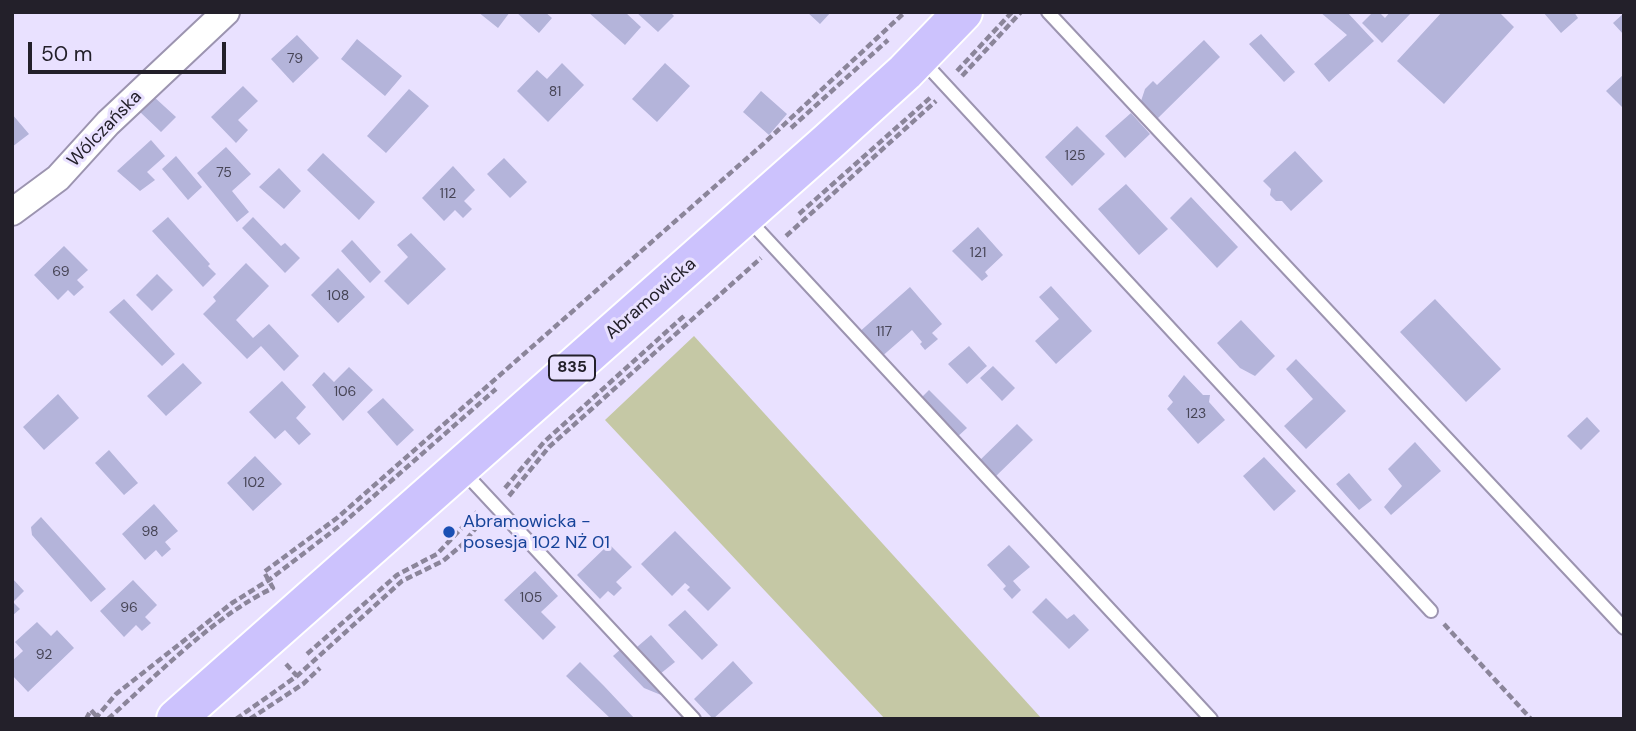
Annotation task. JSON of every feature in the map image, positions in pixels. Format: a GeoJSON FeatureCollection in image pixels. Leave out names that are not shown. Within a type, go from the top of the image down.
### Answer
{"type":"FeatureCollection","features":[{"type":"Feature","properties":{"kind":"main road","name":"Abramowicka"},"geometry":{"type":"LineString","coordinates":[[176,719],[460,468],[750,225],[904,48],[963,12]]}},
{"type":"Feature","properties":{"kind":"street","name":"Wólczańska"},"geometry":{"type":"LineString","coordinates":[[12,212],[32,200],[58,178],[108,123],[226,12]]}},
{"type":"Feature","properties":{"kind":"lane"},"geometry":{"type":"LineString","coordinates":[[1048,12],[1624,628]]}},
{"type":"Feature","properties":{"kind":"lane"},"geometry":{"type":"LineString","coordinates":[[904,48],[948,86],[1432,611]]}},
{"type":"Feature","properties":{"kind":"lane"},"geometry":{"type":"LineString","coordinates":[[750,225],[1211,719]]}},
{"type":"Feature","properties":{"kind":"lane"},"geometry":{"type":"LineString","coordinates":[[460,468],[492,509],[694,719]]}},
{"type":"Feature","properties":{"kind":"path"},"geometry":{"type":"LineString","coordinates":[[108,719],[204,636],[255,596],[273,588],[264,572],[337,518],[761,146],[905,12]]}},
{"type":"Feature","properties":{"kind":"path"},"geometry":{"type":"LineString","coordinates":[[907,21],[915,12]]}},
{"type":"Feature","properties":{"kind":"path"},"geometry":{"type":"LineString","coordinates":[[948,86],[1012,12]]}},
{"type":"Feature","properties":{"kind":"path"},"geometry":{"type":"LineString","coordinates":[[750,225],[948,86],[1021,12]]}},
{"type":"Feature","properties":{"kind":"path"},"geometry":{"type":"LineString","coordinates":[[307,654],[397,575],[437,554],[457,537],[480,509],[492,509],[750,225],[904,48]]}},
{"type":"Feature","properties":{"kind":"path"},"geometry":{"type":"LineString","coordinates":[[236,719],[297,676],[402,581],[443,561],[469,538],[544,442],[694,307]]}},
{"type":"Feature","properties":{"kind":"path"},"geometry":{"type":"LineString","coordinates":[[86,719],[91,710],[97,718],[116,694],[249,590],[269,580],[342,524],[498,387]]}},
{"type":"Feature","properties":{"kind":"path"},"geometry":{"type":"LineString","coordinates":[[1432,611],[1531,719]]}},
{"type":"Feature","properties":{"kind":"path"},"geometry":{"type":"LineString","coordinates":[[250,719],[303,684],[320,668]]}},
{"type":"Feature","properties":{"kind":"green space"},"geometry":{"type":"Polygon","coordinates":[[[694,336],[1042,719],[885,719],[605,420],[694,336]]]}},
{"type":"Feature","properties":{"kind":"building"},"geometry":{"type":"Polygon","coordinates":[[[478,12],[510,12],[498,28],[478,12]]]}},
{"type":"Feature","properties":{"kind":"building"},"geometry":{"type":"Polygon","coordinates":[[[516,12],[545,12],[552,18],[539,33],[516,12]]]}},
{"type":"Feature","properties":{"kind":"building"},"geometry":{"type":"Polygon","coordinates":[[[588,12],[625,12],[641,27],[625,45],[588,12]]]}},
{"type":"Feature","properties":{"kind":"building"},"geometry":{"type":"Polygon","coordinates":[[[636,12],[670,12],[674,16],[658,32],[636,12]]]}},
{"type":"Feature","properties":{"kind":"building"},"geometry":{"type":"Polygon","coordinates":[[[807,12],[831,12],[820,24],[807,12]]]}},
{"type":"Feature","properties":{"kind":"building"},"geometry":{"type":"Polygon","coordinates":[[[1320,12],[1347,12],[1374,41],[1329,82],[1314,64],[1347,35],[1320,12]]]}},
{"type":"Feature","properties":{"kind":"building"},"geometry":{"type":"Polygon","coordinates":[[[1373,12],[1379,12],[1385,18],[1390,12],[1412,12],[1382,43],[1362,23],[1373,12]]]}},
{"type":"Feature","properties":{"kind":"building"},"geometry":{"type":"Polygon","coordinates":[[[1442,12],[1499,12],[1514,27],[1444,104],[1397,61],[1442,12]]]}},
{"type":"Feature","properties":{"kind":"building"},"geometry":{"type":"Polygon","coordinates":[[[1543,12],[1574,12],[1578,18],[1561,33],[1543,12]]]}},
{"type":"Feature","properties":{"kind":"building"},"geometry":{"type":"Polygon","coordinates":[[[1624,13],[1624,35],[1613,23],[1624,13]]]}},
{"type":"Feature","properties":{"kind":"building"},"geometry":{"type":"Polygon","coordinates":[[[1261,34],[1295,72],[1284,82],[1249,44],[1261,34]]]}},
{"type":"Feature","properties":{"kind":"building"},"geometry":{"type":"Polygon","coordinates":[[[297,35],[319,58],[293,83],[271,59],[297,35]]]}},
{"type":"Feature","properties":{"kind":"building"},"geometry":{"type":"Polygon","coordinates":[[[357,39],[402,76],[385,96],[341,59],[357,39]]]}},
{"type":"Feature","properties":{"kind":"building"},"geometry":{"type":"Polygon","coordinates":[[[1204,40],[1220,57],[1157,119],[1141,101],[1145,89],[1153,81],[1157,85],[1204,40]]]}},
{"type":"Feature","properties":{"kind":"building"},"geometry":{"type":"Polygon","coordinates":[[[562,63],[584,85],[548,122],[517,91],[537,70],[547,79],[562,63]]]}},
{"type":"Feature","properties":{"kind":"building"},"geometry":{"type":"Polygon","coordinates":[[[665,63],[690,86],[657,122],[632,99],[665,63]]]}},
{"type":"Feature","properties":{"kind":"building"},"geometry":{"type":"Polygon","coordinates":[[[1624,74],[1624,109],[1606,91],[1624,74]]]}},
{"type":"Feature","properties":{"kind":"building"},"geometry":{"type":"Polygon","coordinates":[[[243,86],[258,101],[238,120],[248,130],[236,143],[211,117],[243,86]]]}},
{"type":"Feature","properties":{"kind":"building"},"geometry":{"type":"Polygon","coordinates":[[[409,89],[429,106],[386,153],[367,136],[409,89]]]}},
{"type":"Feature","properties":{"kind":"building"},"geometry":{"type":"Polygon","coordinates":[[[761,91],[787,114],[769,135],[743,112],[761,91]]]}},
{"type":"Feature","properties":{"kind":"building"},"geometry":{"type":"Polygon","coordinates":[[[153,96],[176,117],[161,132],[139,111],[153,96]]]}},
{"type":"Feature","properties":{"kind":"building"},"geometry":{"type":"Polygon","coordinates":[[[1131,113],[1150,134],[1125,158],[1105,136],[1131,113]]]}},
{"type":"Feature","properties":{"kind":"building"},"geometry":{"type":"Polygon","coordinates":[[[12,114],[29,134],[12,147],[12,114]]]}},
{"type":"Feature","properties":{"kind":"building"},"geometry":{"type":"Polygon","coordinates":[[[1077,126],[1105,154],[1072,186],[1045,157],[1077,126]]]}},
{"type":"Feature","properties":{"kind":"building"},"geometry":{"type":"Polygon","coordinates":[[[151,140],[165,156],[147,172],[155,180],[140,191],[117,171],[151,140]]]}},
{"type":"Feature","properties":{"kind":"building"},"geometry":{"type":"Polygon","coordinates":[[[226,147],[251,174],[232,191],[249,212],[237,222],[197,173],[226,147]]]}},
{"type":"Feature","properties":{"kind":"building"},"geometry":{"type":"Polygon","coordinates":[[[1295,151],[1323,181],[1291,211],[1282,201],[1276,201],[1270,195],[1271,189],[1263,181],[1295,151]]]}},
{"type":"Feature","properties":{"kind":"building"},"geometry":{"type":"Polygon","coordinates":[[[323,153],[375,202],[359,220],[307,170],[323,153]]]}},
{"type":"Feature","properties":{"kind":"building"},"geometry":{"type":"Polygon","coordinates":[[[176,156],[202,187],[188,200],[162,169],[176,156]]]}},
{"type":"Feature","properties":{"kind":"building"},"geometry":{"type":"Polygon","coordinates":[[[504,158],[527,182],[510,198],[487,174],[504,158]]]}},
{"type":"Feature","properties":{"kind":"building"},"geometry":{"type":"Polygon","coordinates":[[[453,166],[475,190],[464,201],[472,209],[463,218],[455,210],[444,221],[422,198],[453,166]]]}},
{"type":"Feature","properties":{"kind":"building"},"geometry":{"type":"Polygon","coordinates":[[[279,168],[301,191],[284,209],[259,187],[279,168]]]}},
{"type":"Feature","properties":{"kind":"building"},"geometry":{"type":"Polygon","coordinates":[[[1126,184],[1168,229],[1139,255],[1098,209],[1126,184]]]}},
{"type":"Feature","properties":{"kind":"building"},"geometry":{"type":"Polygon","coordinates":[[[1191,197],[1238,247],[1217,268],[1170,218],[1191,197]]]}},
{"type":"Feature","properties":{"kind":"building"},"geometry":{"type":"Polygon","coordinates":[[[168,217],[216,274],[203,287],[152,231],[168,217]]]}},
{"type":"Feature","properties":{"kind":"building"},"geometry":{"type":"Polygon","coordinates":[[[253,217],[281,246],[285,243],[300,258],[285,273],[242,228],[253,217]]]}},
{"type":"Feature","properties":{"kind":"building"},"geometry":{"type":"Polygon","coordinates":[[[978,227],[1003,255],[985,272],[988,276],[982,281],[952,251],[978,227]]]}},
{"type":"Feature","properties":{"kind":"building"},"geometry":{"type":"Polygon","coordinates":[[[411,233],[446,269],[408,305],[384,281],[408,257],[397,245],[411,233]]]}},
{"type":"Feature","properties":{"kind":"building"},"geometry":{"type":"Polygon","coordinates":[[[352,240],[381,272],[370,283],[341,251],[352,240]]]}},
{"type":"Feature","properties":{"kind":"building"},"geometry":{"type":"Polygon","coordinates":[[[64,246],[88,270],[77,280],[84,287],[74,296],[68,290],[58,300],[34,275],[64,246]]]}},
{"type":"Feature","properties":{"kind":"building"},"geometry":{"type":"Polygon","coordinates":[[[246,263],[269,286],[236,320],[253,338],[269,324],[299,356],[284,371],[261,346],[247,359],[203,314],[216,301],[213,297],[246,263]]]}},
{"type":"Feature","properties":{"kind":"building"},"geometry":{"type":"Polygon","coordinates":[[[338,268],[365,297],[338,323],[311,295],[338,268]]]}},
{"type":"Feature","properties":{"kind":"building"},"geometry":{"type":"Polygon","coordinates":[[[157,274],[173,290],[152,311],[136,295],[157,274]]]}},
{"type":"Feature","properties":{"kind":"building"},"geometry":{"type":"Polygon","coordinates":[[[1051,286],[1092,331],[1056,364],[1035,341],[1059,319],[1039,297],[1051,286]]]}},
{"type":"Feature","properties":{"kind":"building"},"geometry":{"type":"Polygon","coordinates":[[[910,287],[942,324],[932,333],[938,339],[925,350],[912,330],[879,359],[857,334],[910,287]]]}},
{"type":"Feature","properties":{"kind":"building"},"geometry":{"type":"Polygon","coordinates":[[[124,299],[175,354],[162,366],[109,312],[124,299]]]}},
{"type":"Feature","properties":{"kind":"building"},"geometry":{"type":"Polygon","coordinates":[[[1435,299],[1501,369],[1466,402],[1400,332],[1435,299]]]}},
{"type":"Feature","properties":{"kind":"building"},"geometry":{"type":"Polygon","coordinates":[[[1241,320],[1275,356],[1255,376],[1240,368],[1217,343],[1241,320]]]}},
{"type":"Feature","properties":{"kind":"building"},"geometry":{"type":"Polygon","coordinates":[[[969,346],[987,366],[967,384],[948,364],[969,346]]]}},
{"type":"Feature","properties":{"kind":"building"},"geometry":{"type":"Polygon","coordinates":[[[1296,359],[1346,411],[1306,449],[1284,426],[1313,399],[1286,369],[1296,359]]]}},
{"type":"Feature","properties":{"kind":"building"},"geometry":{"type":"Polygon","coordinates":[[[183,363],[202,383],[166,416],[147,396],[183,363]]]}},
{"type":"Feature","properties":{"kind":"building"},"geometry":{"type":"Polygon","coordinates":[[[993,366],[1015,388],[1002,401],[980,378],[993,366]]]}},
{"type":"Feature","properties":{"kind":"building"},"geometry":{"type":"Polygon","coordinates":[[[349,367],[373,390],[343,421],[312,385],[324,372],[334,382],[349,367]]]}},
{"type":"Feature","properties":{"kind":"building"},"geometry":{"type":"Polygon","coordinates":[[[1184,375],[1203,395],[1210,395],[1209,402],[1225,420],[1198,444],[1167,409],[1173,402],[1168,396],[1184,375]]]}},
{"type":"Feature","properties":{"kind":"building"},"geometry":{"type":"Polygon","coordinates":[[[282,381],[306,407],[296,418],[311,434],[299,445],[285,430],[275,439],[249,412],[282,381]]]}},
{"type":"Feature","properties":{"kind":"building"},"geometry":{"type":"Polygon","coordinates":[[[929,390],[967,428],[955,439],[918,401],[929,390]]]}},
{"type":"Feature","properties":{"kind":"building"},"geometry":{"type":"Polygon","coordinates":[[[58,394],[79,418],[44,450],[23,427],[58,394]]]}},
{"type":"Feature","properties":{"kind":"building"},"geometry":{"type":"Polygon","coordinates":[[[383,398],[414,430],[397,446],[367,412],[383,398]]]}},
{"type":"Feature","properties":{"kind":"building"},"geometry":{"type":"Polygon","coordinates":[[[1587,417],[1600,431],[1581,450],[1567,436],[1587,417]]]}},
{"type":"Feature","properties":{"kind":"building"},"geometry":{"type":"Polygon","coordinates":[[[1017,424],[1033,440],[993,479],[978,462],[1017,424]]]}},
{"type":"Feature","properties":{"kind":"building"},"geometry":{"type":"Polygon","coordinates":[[[1415,442],[1441,471],[1391,515],[1384,507],[1402,486],[1388,469],[1415,442]]]}},
{"type":"Feature","properties":{"kind":"building"},"geometry":{"type":"Polygon","coordinates":[[[109,450],[138,483],[124,495],[95,463],[109,450]]]}},
{"type":"Feature","properties":{"kind":"building"},"geometry":{"type":"Polygon","coordinates":[[[255,456],[282,484],[253,511],[227,483],[255,456]]]}},
{"type":"Feature","properties":{"kind":"building"},"geometry":{"type":"Polygon","coordinates":[[[1264,457],[1296,491],[1274,511],[1243,476],[1264,457]]]}},
{"type":"Feature","properties":{"kind":"building"},"geometry":{"type":"Polygon","coordinates":[[[1349,473],[1372,500],[1359,510],[1336,484],[1349,473]]]}},
{"type":"Feature","properties":{"kind":"building"},"geometry":{"type":"Polygon","coordinates":[[[154,504],[178,531],[165,542],[171,549],[162,557],[156,550],[145,560],[122,534],[154,504]]]}},
{"type":"Feature","properties":{"kind":"building"},"geometry":{"type":"Polygon","coordinates":[[[41,517],[106,589],[91,602],[32,535],[31,527],[41,517]]]}},
{"type":"Feature","properties":{"kind":"building"},"geometry":{"type":"Polygon","coordinates":[[[675,531],[731,588],[708,611],[687,590],[690,587],[685,583],[672,596],[641,564],[675,531]]]}},
{"type":"Feature","properties":{"kind":"building"},"geometry":{"type":"Polygon","coordinates":[[[609,544],[632,567],[616,582],[622,588],[614,596],[608,591],[600,599],[577,575],[609,544]]]}},
{"type":"Feature","properties":{"kind":"building"},"geometry":{"type":"Polygon","coordinates":[[[1009,545],[1030,567],[1013,581],[1021,590],[1012,599],[1003,589],[1006,586],[987,565],[1009,545]]]}},
{"type":"Feature","properties":{"kind":"building"},"geometry":{"type":"Polygon","coordinates":[[[535,571],[558,596],[541,612],[556,627],[543,640],[504,600],[535,571]]]}},
{"type":"Feature","properties":{"kind":"building"},"geometry":{"type":"Polygon","coordinates":[[[12,578],[24,591],[13,602],[20,609],[12,616],[12,578]]]}},
{"type":"Feature","properties":{"kind":"building"},"geometry":{"type":"Polygon","coordinates":[[[133,580],[157,605],[145,617],[151,623],[142,631],[136,625],[124,637],[100,611],[133,580]]]}},
{"type":"Feature","properties":{"kind":"building"},"geometry":{"type":"Polygon","coordinates":[[[1046,598],[1067,619],[1074,614],[1089,630],[1069,649],[1032,612],[1046,598]]]}},
{"type":"Feature","properties":{"kind":"building"},"geometry":{"type":"Polygon","coordinates":[[[685,610],[718,645],[702,660],[668,625],[685,610]]]}},
{"type":"Feature","properties":{"kind":"building"},"geometry":{"type":"Polygon","coordinates":[[[37,622],[51,636],[57,630],[74,648],[28,692],[12,675],[12,661],[23,651],[15,642],[37,622]]]}},
{"type":"Feature","properties":{"kind":"building"},"geometry":{"type":"Polygon","coordinates":[[[651,635],[675,662],[660,674],[637,647],[651,635]]]}},
{"type":"Feature","properties":{"kind":"building"},"geometry":{"type":"Polygon","coordinates":[[[622,648],[664,692],[661,695],[644,688],[613,656],[622,648]]]}},
{"type":"Feature","properties":{"kind":"building"},"geometry":{"type":"Polygon","coordinates":[[[733,661],[753,683],[713,719],[694,699],[733,661]]]}},
{"type":"Feature","properties":{"kind":"building"},"geometry":{"type":"Polygon","coordinates":[[[580,662],[635,719],[611,719],[566,676],[580,662]]]}},
{"type":"Feature","properties":{"kind":"place","name":"Abramowicka - posesja 102 NŻ 01"},"geometry":{"type":"Point","coordinates":[449,532]}}]}
